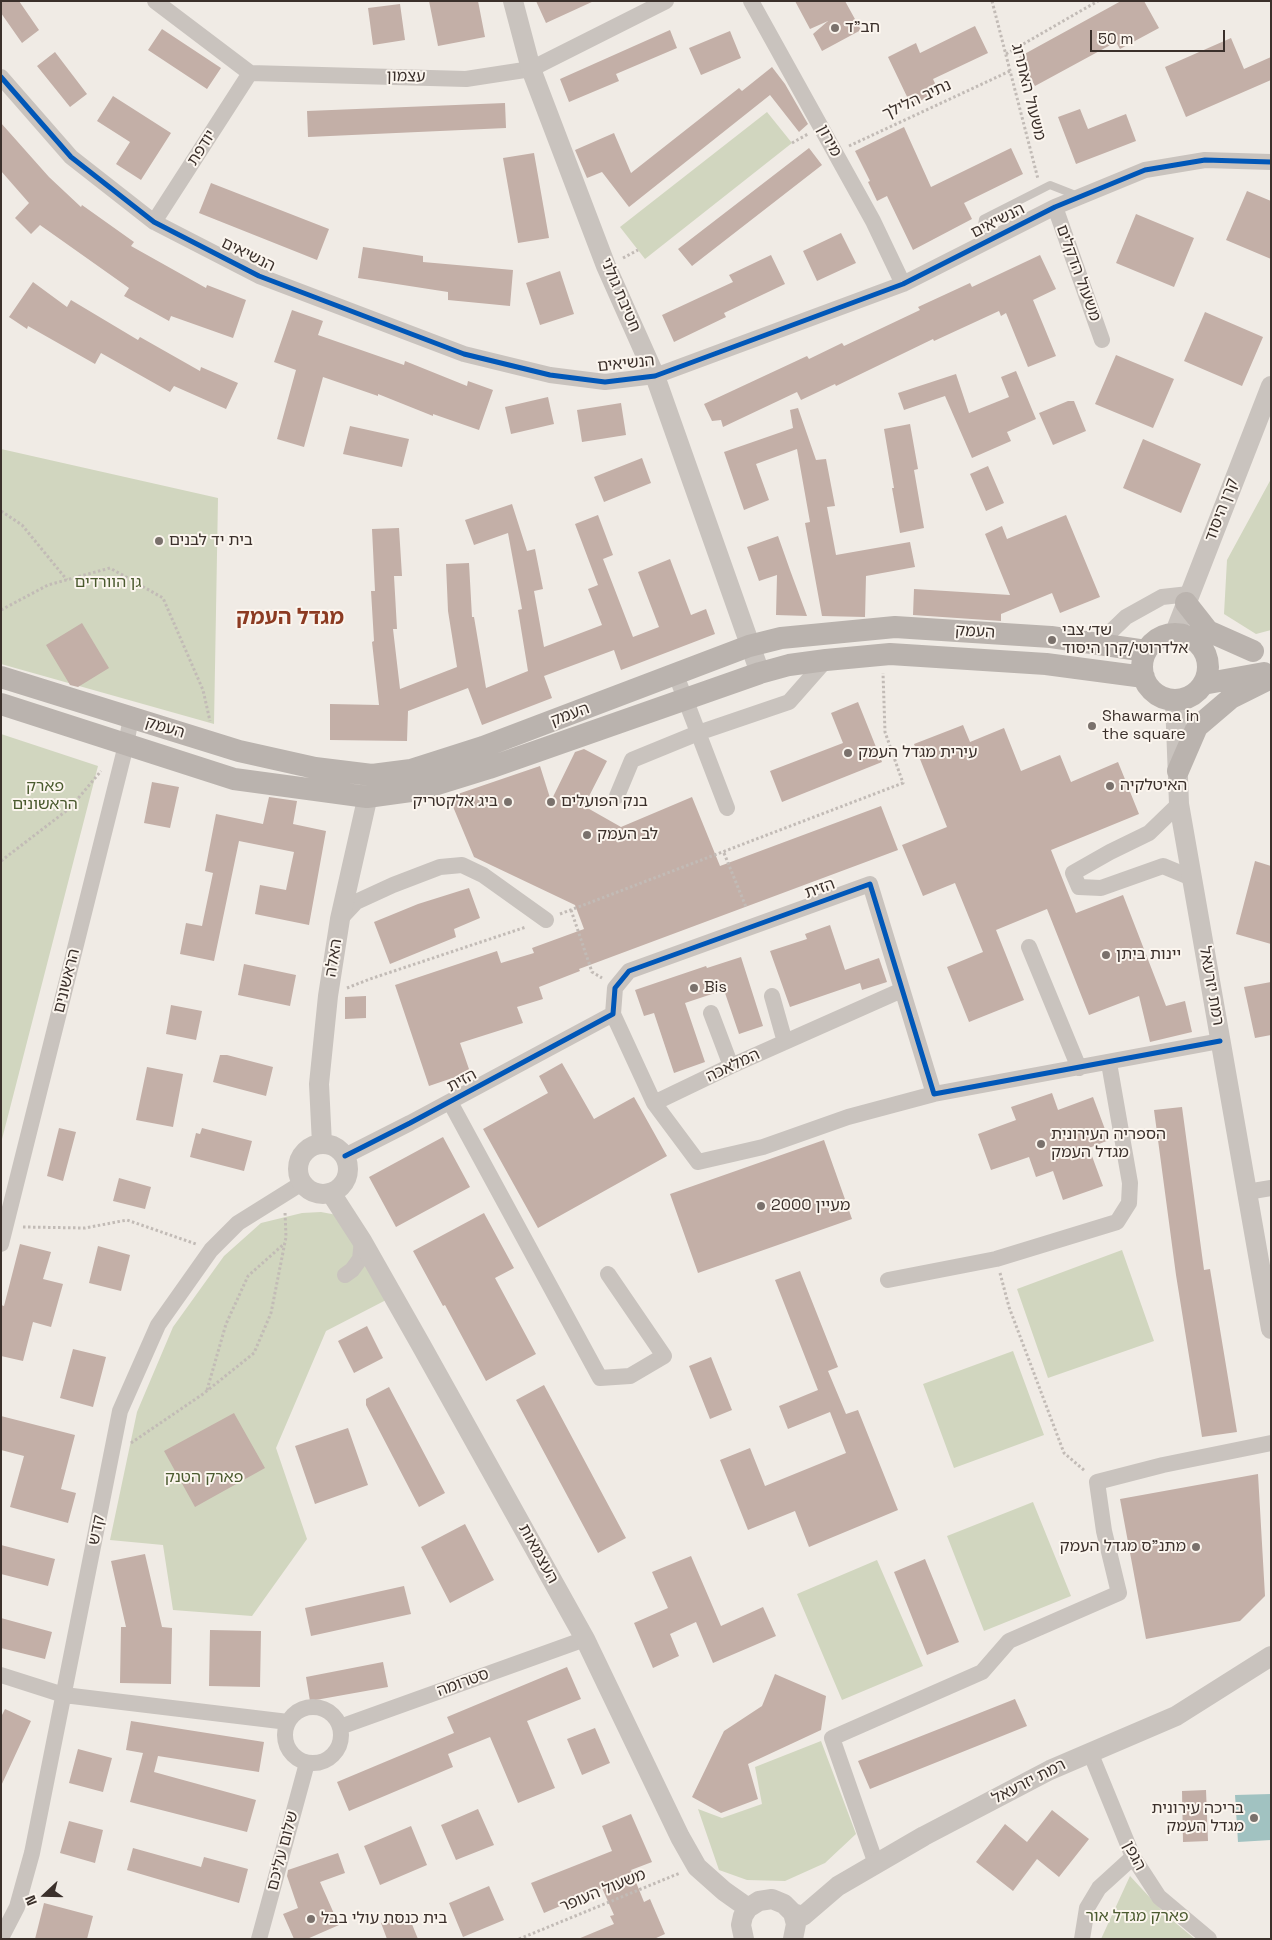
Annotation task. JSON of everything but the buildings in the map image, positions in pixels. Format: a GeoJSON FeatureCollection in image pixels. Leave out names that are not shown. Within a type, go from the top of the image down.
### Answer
{"type":"FeatureCollection","features":[{"type":"Feature","properties":{"kind":"main road"},"geometry":{"type":"LineString","coordinates":[[1188,598],[1208,631],[1262,651]]}},
{"type":"Feature","properties":{"kind":"main road","name":"העמק"},"geometry":{"type":"LineString","coordinates":[[1,677],[215,744],[315,768],[372,775],[411,770],[483,747],[750,646],[781,638],[896,627],[1051,637],[1146,651]]}},
{"type":"Feature","properties":{"kind":"main road"},"geometry":{"type":"LineString","coordinates":[[1174,635],[1185,636],[1195,642],[1202,650],[1208,668],[1203,684],[1196,692],[1187,698],[1176,700],[1165,699],[1148,687],[1144,677],[1143,660],[1146,651],[1158,639],[1174,635]]}},
{"type":"Feature","properties":{"kind":"main road"},"geometry":{"type":"LineString","coordinates":[[1206,660],[1262,651]]}},
{"type":"Feature","properties":{"kind":"main road","name":"העמק"},"geometry":{"type":"LineString","coordinates":[[1,704],[234,779],[367,797],[418,790],[490,768],[760,673],[789,665],[882,654],[1046,664],[1144,677]]}},
{"type":"Feature","properties":{"kind":"main road"},"geometry":{"type":"LineString","coordinates":[[1203,684],[1271,672]]}},
{"type":"Feature","properties":{"kind":"main road"},"geometry":{"type":"LineString","coordinates":[[1178,771],[1197,727],[1230,698],[1271,678]]}},
{"type":"Feature","properties":{"kind":"street"},"geometry":{"type":"LineString","coordinates":[[155,1],[250,74]]}},
{"type":"Feature","properties":{"kind":"street","name":"חטיבת גולני"},"geometry":{"type":"LineString","coordinates":[[513,1],[531,69],[606,266],[655,376],[760,673]]}},
{"type":"Feature","properties":{"kind":"street","name":"עצמון"},"geometry":{"type":"LineString","coordinates":[[250,74],[466,79],[531,69],[666,1]]}},
{"type":"Feature","properties":{"kind":"street","name":"מירון"},"geometry":{"type":"LineString","coordinates":[[751,1],[873,221],[904,284]]}},
{"type":"Feature","properties":{"kind":"street","name":"יודפת"},"geometry":{"type":"LineString","coordinates":[[154,222],[250,74]]}},
{"type":"Feature","properties":{"kind":"street","name":"הנשיאים"},"geometry":{"type":"LineString","coordinates":[[1,77],[71,157],[154,222],[259,276],[464,354],[550,375],[604,382],[655,376],[904,284],[1055,207],[1145,170],[1205,160],[1271,162]]}},
{"type":"Feature","properties":{"kind":"street","name":"משעול הדקלים"},"geometry":{"type":"LineString","coordinates":[[1055,207],[1102,340]]}},
{"type":"Feature","properties":{"kind":"street","name":"קרן היסוד"},"geometry":{"type":"LineString","coordinates":[[1174,635],[1271,386]]}},
{"type":"Feature","properties":{"kind":"street"},"geometry":{"type":"LineString","coordinates":[[1098,644],[1126,617],[1162,597],[1188,598]]}},
{"type":"Feature","properties":{"kind":"street"},"geometry":{"type":"LineString","coordinates":[[617,796],[632,760],[698,733],[789,702],[826,660]]}},
{"type":"Feature","properties":{"kind":"street"},"geometry":{"type":"LineString","coordinates":[[676,675],[727,808]]}},
{"type":"Feature","properties":{"kind":"street","name":"רמת יזרעאל"},"geometry":{"type":"LineString","coordinates":[[1176,700],[1179,804],[1271,1329]]}},
{"type":"Feature","properties":{"kind":"street","name":"הראשונים"},"geometry":{"type":"LineString","coordinates":[[1,1244],[126,745],[130,718]]}},
{"type":"Feature","properties":{"kind":"street","name":"האלה"},"geometry":{"type":"LineString","coordinates":[[322,1144],[319,1084],[328,996],[340,919],[372,775]]}},
{"type":"Feature","properties":{"kind":"street"},"geometry":{"type":"LineString","coordinates":[[1179,804],[1149,833],[1110,852],[1073,874],[1079,887],[1101,888],[1163,866],[1192,878]]}},
{"type":"Feature","properties":{"kind":"street"},"geometry":{"type":"LineString","coordinates":[[340,919],[356,902],[440,867],[462,865],[482,874],[546,920]]}},
{"type":"Feature","properties":{"kind":"street","name":"הזית"},"geometry":{"type":"LineString","coordinates":[[616,988],[629,971],[870,884],[934,1094]]}},
{"type":"Feature","properties":{"kind":"street"},"geometry":{"type":"LineString","coordinates":[[1029,947],[1079,1068]]}},
{"type":"Feature","properties":{"kind":"street"},"geometry":{"type":"LineString","coordinates":[[616,988],[613,1014],[654,1103],[698,1162],[763,1147],[848,1117],[934,1094],[1220,1042]]}},
{"type":"Feature","properties":{"kind":"street","name":"המלאכה"},"geometry":{"type":"LineString","coordinates":[[654,1103],[731,1066],[902,990]]}},
{"type":"Feature","properties":{"kind":"street"},"geometry":{"type":"LineString","coordinates":[[772,996],[785,1042]]}},
{"type":"Feature","properties":{"kind":"street"},"geometry":{"type":"LineString","coordinates":[[711,1013],[731,1066]]}},
{"type":"Feature","properties":{"kind":"street","name":"הזית"},"geometry":{"type":"LineString","coordinates":[[345,1156],[613,1014]]}},
{"type":"Feature","properties":{"kind":"street"},"geometry":{"type":"LineString","coordinates":[[888,1280],[996,1259],[1117,1222],[1129,1203],[1130,1183],[1109,1063]]}},
{"type":"Feature","properties":{"kind":"street"},"geometry":{"type":"LineString","coordinates":[[450,1102],[600,1378],[630,1376],[664,1356],[608,1274]]}},
{"type":"Feature","properties":{"kind":"street"},"geometry":{"type":"LineString","coordinates":[[322,1144],[335,1147],[345,1156],[348,1170],[347,1178],[338,1190],[323,1195],[315,1193],[302,1183],[299,1176],[299,1161],[308,1149],[322,1144]]}},
{"type":"Feature","properties":{"kind":"street","name":"קדש"},"geometry":{"type":"LineString","coordinates":[[1,1938],[17,1907],[32,1853],[120,1411],[158,1325],[211,1250],[238,1223],[302,1183]]}},
{"type":"Feature","properties":{"kind":"street"},"geometry":{"type":"LineString","coordinates":[[1246,1192],[1271,1188]]}},
{"type":"Feature","properties":{"kind":"street","name":"העצמאות"},"geometry":{"type":"LineString","coordinates":[[331,1193],[422,1344],[585,1639],[680,1837],[697,1866],[724,1891],[748,1908]]}},
{"type":"Feature","properties":{"kind":"street"},"geometry":{"type":"LineString","coordinates":[[345,1275],[352,1270],[360,1259],[362,1242]]}},
{"type":"Feature","properties":{"kind":"street"},"geometry":{"type":"LineString","coordinates":[[876,1864],[832,1738],[982,1672],[1009,1641],[1119,1593],[1104,1531],[1097,1482],[1163,1465],[1271,1443]]}},
{"type":"Feature","properties":{"kind":"street","name":"סטרומה"},"geometry":{"type":"LineString","coordinates":[[340,1727],[585,1639]]}},
{"type":"Feature","properties":{"kind":"street","name":"רמת יזרעאל"},"geometry":{"type":"LineString","coordinates":[[793,1913],[803,1916],[838,1886],[1050,1770],[1176,1716],[1271,1656]]}},
{"type":"Feature","properties":{"kind":"street"},"geometry":{"type":"LineString","coordinates":[[1,1675],[64,1695],[288,1722]]}},
{"type":"Feature","properties":{"kind":"street"},"geometry":{"type":"LineString","coordinates":[[310,1707],[320,1708],[336,1718],[340,1727],[341,1737],[339,1746],[334,1755],[326,1761],[316,1764],[307,1763],[292,1755],[287,1748],[285,1730],[293,1715],[301,1709],[310,1707]]}},
{"type":"Feature","properties":{"kind":"street","name":"הגפן"},"geometry":{"type":"LineString","coordinates":[[1090,1752],[1132,1858],[1159,1897],[1210,1939]]}},
{"type":"Feature","properties":{"kind":"street","name":"שלום עליכם"},"geometry":{"type":"LineString","coordinates":[[259,1939],[307,1763]]}},
{"type":"Feature","properties":{"kind":"street"},"geometry":{"type":"LineString","coordinates":[[1082,1939],[1087,1908],[1099,1888],[1132,1858]]}},
{"type":"Feature","properties":{"kind":"street"},"geometry":{"type":"LineString","coordinates":[[744,1939],[741,1925],[743,1916],[748,1908],[759,1901],[772,1899],[784,1904],[793,1913],[796,1924],[793,1939]]}},
{"type":"Feature","properties":{"kind":"lane"},"geometry":{"type":"LineString","coordinates":[[979,245],[982,219],[1050,185],[1080,196]]}},
{"type":"Feature","properties":{"kind":"path"},"geometry":{"type":"LineString","coordinates":[[1006,54],[1098,1]]}},
{"type":"Feature","properties":{"kind":"path"},"geometry":{"type":"LineString","coordinates":[[1,511],[22,525],[67,580]]}},
{"type":"Feature","properties":{"kind":"path"},"geometry":{"type":"LineString","coordinates":[[1,610],[48,585],[110,568],[163,598],[203,690],[215,744]]}},
{"type":"Feature","properties":{"kind":"path"},"geometry":{"type":"LineString","coordinates":[[328,996],[370,979],[546,920],[903,783],[884,732],[882,654]]}},
{"type":"Feature","properties":{"kind":"path"},"geometry":{"type":"LineString","coordinates":[[1,861],[70,808],[126,745]]}},
{"type":"Feature","properties":{"kind":"path"},"geometry":{"type":"LineString","coordinates":[[724,853],[746,907]]}},
{"type":"Feature","properties":{"kind":"path"},"geometry":{"type":"LineString","coordinates":[[571,910],[592,972],[616,988]]}},
{"type":"Feature","properties":{"kind":"path"},"geometry":{"type":"LineString","coordinates":[[111,1456],[148,1433],[207,1391],[254,1353],[272,1313],[285,1243],[285,1193]]}},
{"type":"Feature","properties":{"kind":"path"},"geometry":{"type":"LineString","coordinates":[[6,1226],[85,1228],[127,1220],[211,1250]]}},
{"type":"Feature","properties":{"kind":"path"},"geometry":{"type":"LineString","coordinates":[[207,1391],[226,1324],[248,1276],[285,1243]]}},
{"type":"Feature","properties":{"kind":"path"},"geometry":{"type":"LineString","coordinates":[[996,1259],[1009,1307],[1064,1453],[1097,1482]]}},
{"type":"Feature","properties":{"kind":"green space"},"geometry":{"type":"Polygon","coordinates":[[[767,112],[792,143],[645,259],[620,227],[767,112]]]}},
{"type":"Feature","properties":{"kind":"green space","name":"גן הוורדים"},"geometry":{"type":"Polygon","coordinates":[[[1,449],[218,498],[214,724],[1,664],[1,449]]]}},
{"type":"Feature","properties":{"kind":"green space"},"geometry":{"type":"Polygon","coordinates":[[[1271,479],[1271,630],[1256,634],[1224,614],[1227,560],[1271,479]]]}},
{"type":"Feature","properties":{"kind":"green space","name":"פארק הראשונים"},"geometry":{"type":"Polygon","coordinates":[[[1,734],[98,766],[1,1143],[1,734]]]}},
{"type":"Feature","properties":{"kind":"green space","name":"פארק הטנק"},"geometry":{"type":"Polygon","coordinates":[[[321,1212],[337,1215],[388,1299],[326,1331],[276,1448],[307,1539],[252,1616],[173,1610],[163,1545],[110,1540],[137,1412],[173,1327],[224,1256],[261,1223],[302,1213],[321,1212]]]}},
{"type":"Feature","properties":{"kind":"green space"},"geometry":{"type":"Polygon","coordinates":[[[1122,1250],[1154,1341],[1048,1378],[1017,1289],[1122,1250]]]}},
{"type":"Feature","properties":{"kind":"green space"},"geometry":{"type":"Polygon","coordinates":[[[1013,1351],[1044,1435],[954,1468],[923,1384],[1013,1351]]]}},
{"type":"Feature","properties":{"kind":"green space"},"geometry":{"type":"Polygon","coordinates":[[[1033,1502],[1071,1596],[984,1631],[947,1536],[1033,1502]]]}},
{"type":"Feature","properties":{"kind":"green space"},"geometry":{"type":"Polygon","coordinates":[[[877,1560],[923,1666],[842,1700],[797,1594],[877,1560]]]}},
{"type":"Feature","properties":{"kind":"green space"},"geometry":{"type":"Polygon","coordinates":[[[821,1741],[856,1834],[825,1863],[785,1881],[747,1880],[719,1870],[698,1809],[722,1818],[762,1804],[755,1767],[821,1741]]]}},
{"type":"Feature","properties":{"kind":"green space","name":"פארק מגדל אור"},"geometry":{"type":"Polygon","coordinates":[[[1130,1876],[1166,1915],[1195,1939],[1101,1939],[1130,1876]]]}},
{"type":"Feature","properties":{"kind":"water","name":"בריכה עירונית מגדל העמק"},"geometry":{"type":"Polygon","coordinates":[[[1271,1794],[1271,1840],[1238,1842],[1235,1795],[1271,1794]]]}},
{"type":"Feature","properties":{"kind":"cycle path"},"geometry":{"type":"LineString","coordinates":[[1,77],[71,157],[154,222],[259,276],[464,354],[550,375],[605,382],[655,376],[903,284],[1055,207],[1145,170],[1205,160],[1271,162]]}},
{"type":"Feature","properties":{"kind":"cycle path"},"geometry":{"type":"LineString","coordinates":[[345,1156],[613,1014],[615,988],[629,971],[870,884],[934,1094],[1220,1041]]}},
{"type":"Feature","properties":{"kind":"place","name":"חב\"ד"},"geometry":{"type":"Point","coordinates":[835,28]}},
{"type":"Feature","properties":{"kind":"place","name":"בית יד לבנים"},"geometry":{"type":"Point","coordinates":[159,541]}},
{"type":"Feature","properties":{"kind":"place","name":"שד׳ צבי אלדרוטי/קרן היסוד"},"geometry":{"type":"Point","coordinates":[1052,640]}},
{"type":"Feature","properties":{"kind":"place","name":"Shawarma in the square"},"geometry":{"type":"Point","coordinates":[1092,726]}},
{"type":"Feature","properties":{"kind":"place","name":"עירית מגדל העמק"},"geometry":{"type":"Point","coordinates":[848,753]}},
{"type":"Feature","properties":{"kind":"place","name":"האיטלקיה"},"geometry":{"type":"Point","coordinates":[1110,786]}},
{"type":"Feature","properties":{"kind":"place","name":"ביג אלקטריק"},"geometry":{"type":"Point","coordinates":[508,802]}},
{"type":"Feature","properties":{"kind":"place","name":"בנק הפועלים"},"geometry":{"type":"Point","coordinates":[551,802]}},
{"type":"Feature","properties":{"kind":"place","name":"לב העמק"},"geometry":{"type":"Point","coordinates":[587,835]}},
{"type":"Feature","properties":{"kind":"place","name":"יינות ביתן"},"geometry":{"type":"Point","coordinates":[1106,955]}},
{"type":"Feature","properties":{"kind":"place","name":"Bis"},"geometry":{"type":"Point","coordinates":[694,988]}},
{"type":"Feature","properties":{"kind":"place","name":"הספריה העירונית מגדל העמק"},"geometry":{"type":"Point","coordinates":[1041,1144]}},
{"type":"Feature","properties":{"kind":"place","name":"מעיין 2000"},"geometry":{"type":"Point","coordinates":[761,1206]}},
{"type":"Feature","properties":{"kind":"place","name":"מתנ\"ס מגדל העמק"},"geometry":{"type":"Point","coordinates":[1196,1547]}},
{"type":"Feature","properties":{"kind":"place","name":"בריכה עירונית מגדל העמק"},"geometry":{"type":"Point","coordinates":[1254,1818]}},
{"type":"Feature","properties":{"kind":"place","name":"בית כנסת עולי בבל"},"geometry":{"type":"Point","coordinates":[311,1919]}},
{"type":"Feature","properties":{"kind":"district","name":"מגדל העמק"},"geometry":{"type":"Point","coordinates":[290,618]}}]}
